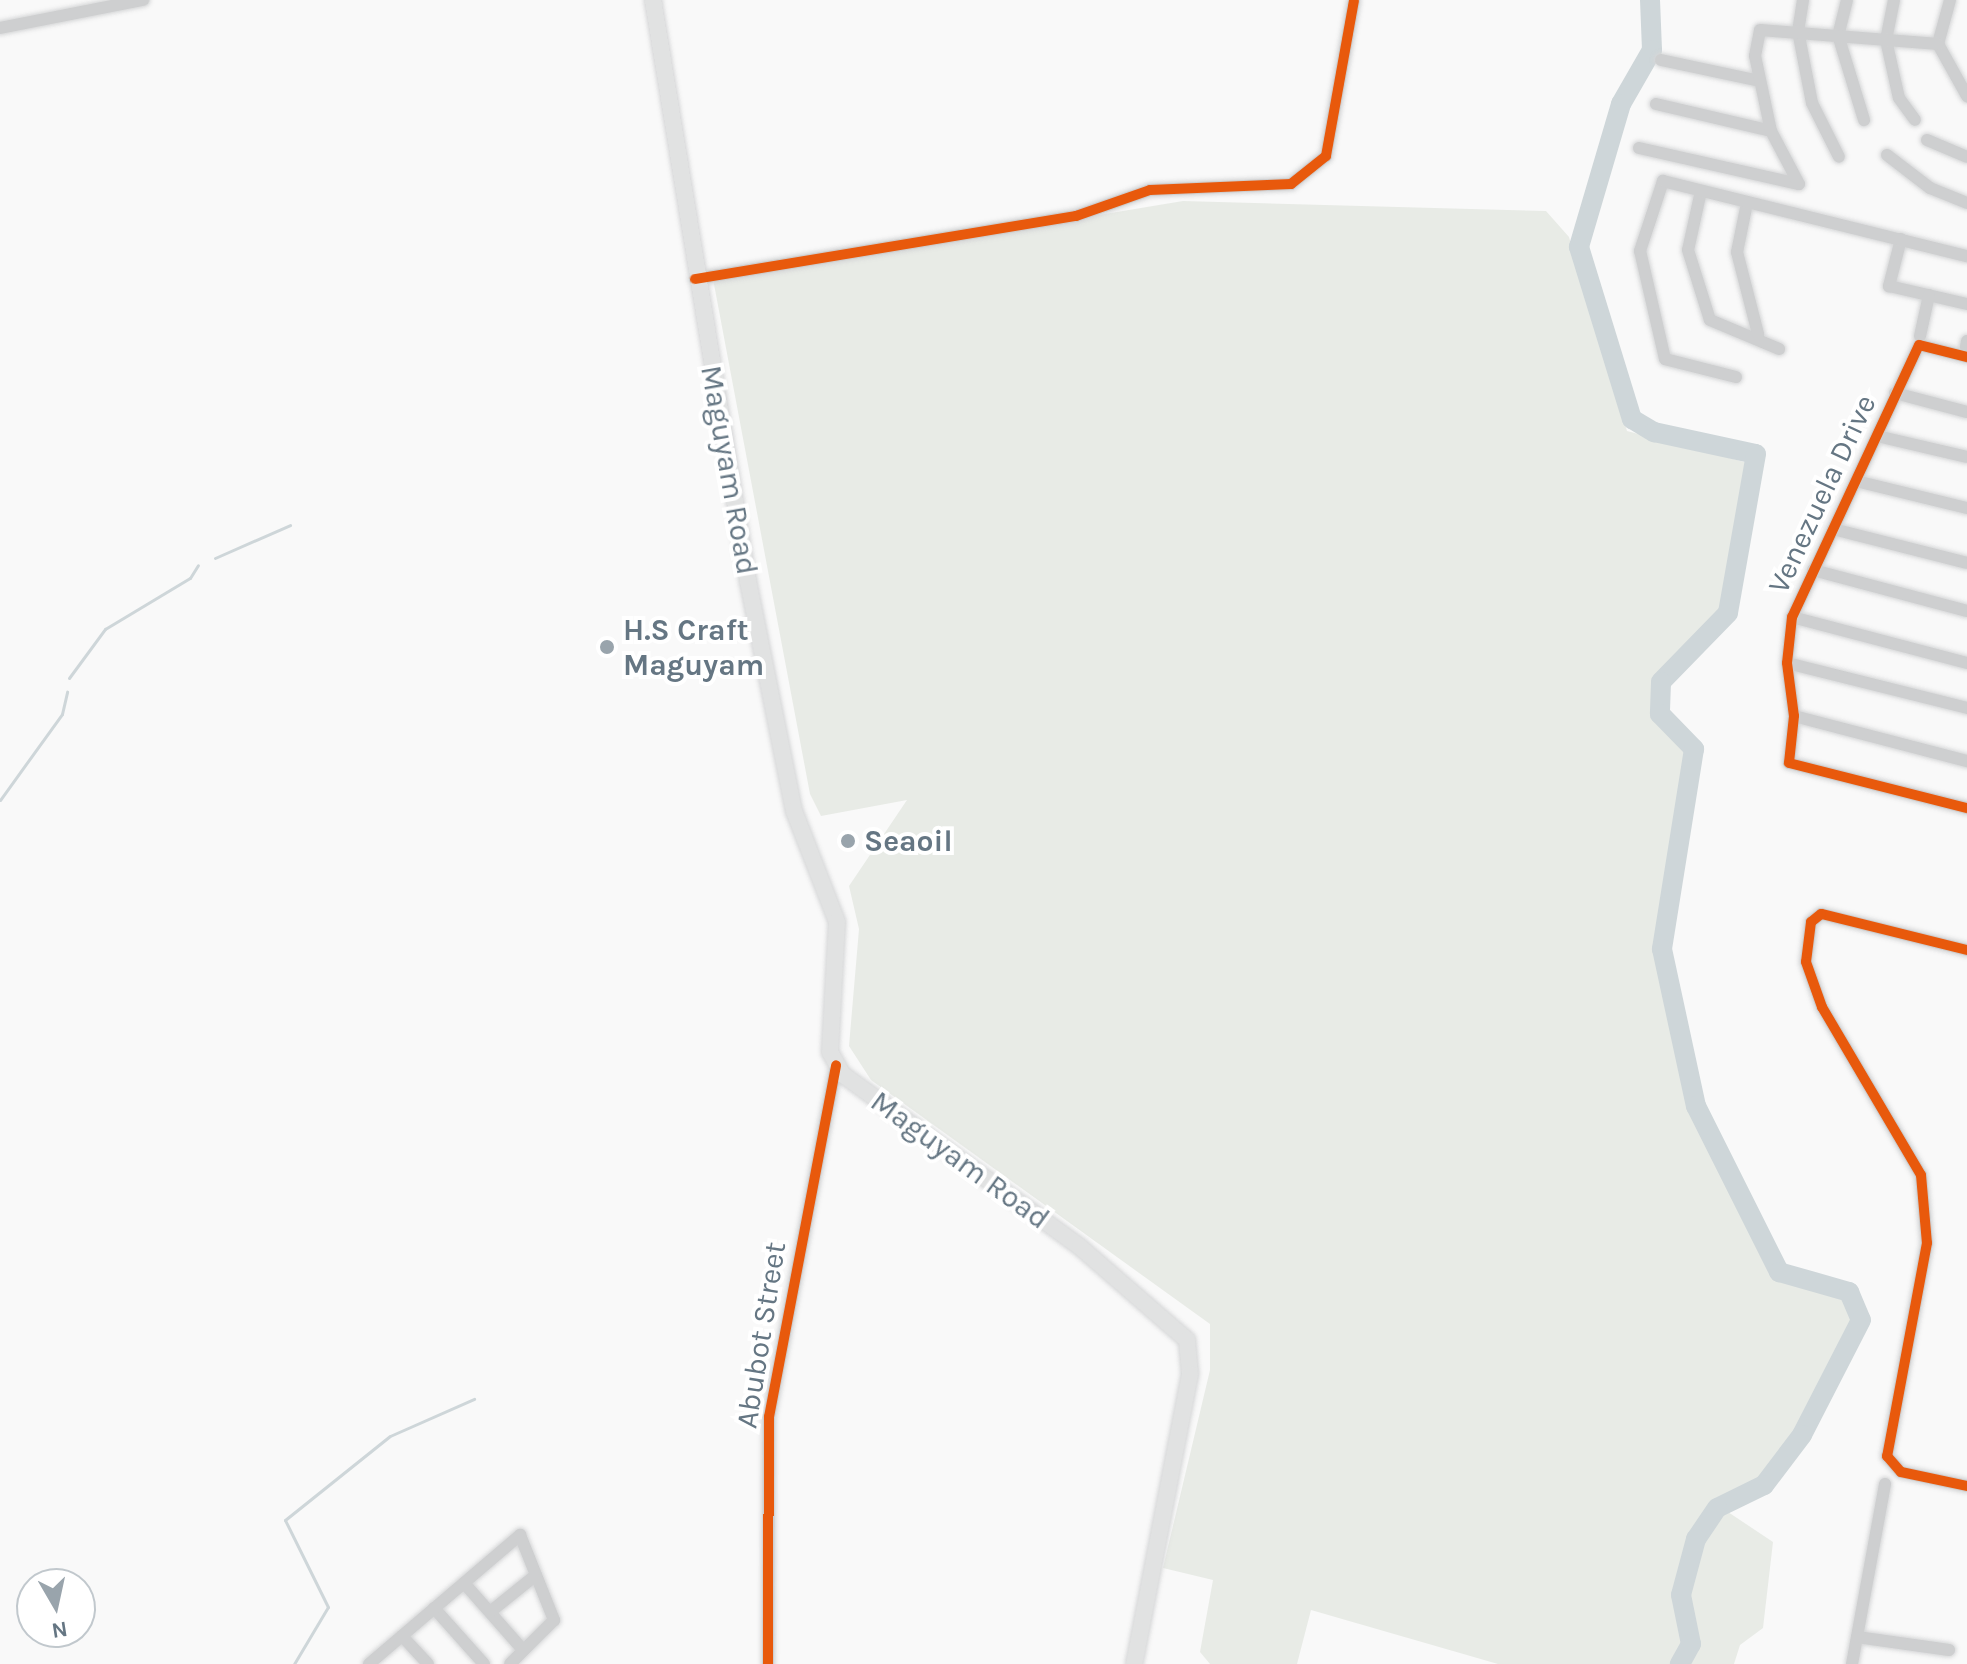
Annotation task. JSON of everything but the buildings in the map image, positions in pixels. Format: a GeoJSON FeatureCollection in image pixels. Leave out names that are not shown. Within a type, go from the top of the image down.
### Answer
{"type":"FeatureCollection","features":[{"type":"Feature","properties":{"kind":"main road","name":"Maguyam Road"},"geometry":{"type":"LineString","coordinates":[[653,0],[695,279],[794,811],[837,922],[827,1027],[836,1065],[1095,1259],[1187,1340],[1190,1374],[1134,1664]]}},
{"type":"Feature","properties":{"kind":"street"},"geometry":{"type":"LineString","coordinates":[[0,28],[143,0]]}},
{"type":"Feature","properties":{"kind":"street"},"geometry":{"type":"LineString","coordinates":[[695,279],[1076,216],[1150,190],[1291,184],[1326,156],[1354,0]]}},
{"type":"Feature","properties":{"kind":"street"},"geometry":{"type":"LineString","coordinates":[[1803,0],[1798,31],[1812,103],[1839,157]]}},
{"type":"Feature","properties":{"kind":"street"},"geometry":{"type":"LineString","coordinates":[[1847,0],[1838,35],[1864,120]]}},
{"type":"Feature","properties":{"kind":"street"},"geometry":{"type":"LineString","coordinates":[[1894,0],[1886,40],[1899,98],[1915,120]]}},
{"type":"Feature","properties":{"kind":"street"},"geometry":{"type":"LineString","coordinates":[[1950,0],[1938,44],[1967,96]]}},
{"type":"Feature","properties":{"kind":"street"},"geometry":{"type":"LineString","coordinates":[[1639,148],[1799,184],[1771,131],[1760,81],[1760,30],[1938,44]]}},
{"type":"Feature","properties":{"kind":"street"},"geometry":{"type":"LineString","coordinates":[[1661,60],[1760,81]]}},
{"type":"Feature","properties":{"kind":"street"},"geometry":{"type":"LineString","coordinates":[[1656,104],[1771,131]]}},
{"type":"Feature","properties":{"kind":"street"},"geometry":{"type":"LineString","coordinates":[[1927,140],[1967,157]]}},
{"type":"Feature","properties":{"kind":"street"},"geometry":{"type":"LineString","coordinates":[[1887,155],[1930,188],[1967,203]]}},
{"type":"Feature","properties":{"kind":"street"},"geometry":{"type":"LineString","coordinates":[[1736,377],[1665,359],[1640,251],[1663,181],[1967,256]]}},
{"type":"Feature","properties":{"kind":"street"},"geometry":{"type":"LineString","coordinates":[[1701,191],[1688,250],[1710,320],[1758,334],[1779,349]]}},
{"type":"Feature","properties":{"kind":"street"},"geometry":{"type":"LineString","coordinates":[[1747,203],[1737,252],[1758,334]]}},
{"type":"Feature","properties":{"kind":"street"},"geometry":{"type":"LineString","coordinates":[[1901,239],[1889,286],[1967,304]]}},
{"type":"Feature","properties":{"kind":"street","name":"Venezuela Drive"},"geometry":{"type":"LineString","coordinates":[[1929,295],[1919,341],[1792,617],[1787,663],[1794,716],[1789,763],[1967,808]]}},
{"type":"Feature","properties":{"kind":"street"},"geometry":{"type":"LineString","coordinates":[[1919,341],[1967,349]]}},
{"type":"Feature","properties":{"kind":"street"},"geometry":{"type":"LineString","coordinates":[[1895,393],[1967,412]]}},
{"type":"Feature","properties":{"kind":"street"},"geometry":{"type":"LineString","coordinates":[[1877,436],[1967,457]]}},
{"type":"Feature","properties":{"kind":"street"},"geometry":{"type":"LineString","coordinates":[[1856,481],[1967,508]]}},
{"type":"Feature","properties":{"kind":"street"},"geometry":{"type":"LineString","coordinates":[[1833,529],[1967,563]]}},
{"type":"Feature","properties":{"kind":"street"},"geometry":{"type":"LineString","coordinates":[[1813,570],[1967,611]]}},
{"type":"Feature","properties":{"kind":"street"},"geometry":{"type":"LineString","coordinates":[[1792,617],[1967,663]]}},
{"type":"Feature","properties":{"kind":"street"},"geometry":{"type":"LineString","coordinates":[[1787,663],[1967,708]]}},
{"type":"Feature","properties":{"kind":"street"},"geometry":{"type":"LineString","coordinates":[[1794,716],[1967,761]]}},
{"type":"Feature","properties":{"kind":"street"},"geometry":{"type":"LineString","coordinates":[[1967,950],[1821,914],[1811,922],[1806,962],[1815,994],[1921,1175],[1927,1243],[1887,1456],[1901,1472],[1967,1486]]}},
{"type":"Feature","properties":{"kind":"street","name":"Abubot Street"},"geometry":{"type":"LineString","coordinates":[[768,1664],[769,1417],[836,1065]]}},
{"type":"Feature","properties":{"kind":"street"},"geometry":{"type":"LineString","coordinates":[[1852,1664],[1885,1484]]}},
{"type":"Feature","properties":{"kind":"street"},"geometry":{"type":"LineString","coordinates":[[372,1663],[520,1535],[554,1620],[510,1664]]}},
{"type":"Feature","properties":{"kind":"street"},"geometry":{"type":"LineString","coordinates":[[490,1612],[536,1575]]}},
{"type":"Feature","properties":{"kind":"street"},"geometry":{"type":"LineString","coordinates":[[464,1583],[523,1650]]}},
{"type":"Feature","properties":{"kind":"street"},"geometry":{"type":"LineString","coordinates":[[434,1608],[484,1664]]}},
{"type":"Feature","properties":{"kind":"street"},"geometry":{"type":"LineString","coordinates":[[402,1636],[428,1664]]}},
{"type":"Feature","properties":{"kind":"street"},"geometry":{"type":"LineString","coordinates":[[1857,1637],[1949,1650]]}},
{"type":"Feature","properties":{"kind":"shaded area"},"geometry":{"type":"Polygon","coordinates":[[[1183,201],[1546,211],[1569,237],[1627,431],[1748,463],[1721,609],[1654,676],[1655,718],[1689,751],[1657,952],[1692,1106],[1776,1276],[1845,1295],[1856,1319],[1797,1434],[1760,1481],[1716,1504],[1773,1542],[1763,1628],[1740,1645],[1734,1664],[1498,1664],[1311,1610],[1297,1664],[1210,1664],[1200,1652],[1213,1580],[1163,1568],[1210,1370],[1210,1324],[871,1080],[849,1046],[859,929],[849,886],[907,800],[821,816],[810,794],[713,279],[1183,201]]]}},
{"type":"Feature","properties":{"kind":"waterway"},"geometry":{"type":"LineString","coordinates":[[1650,0],[1652,50],[1621,104],[1579,247],[1632,419],[1654,432],[1756,454],[1728,613],[1661,682],[1660,714],[1694,749],[1662,949],[1696,1106],[1779,1272],[1849,1292],[1861,1320],[1802,1435],[1764,1485],[1717,1508],[1696,1539],[1681,1595],[1691,1644],[1680,1664]]}},
{"type":"Feature","properties":{"kind":"waterway"},"geometry":{"type":"LineString","coordinates":[[215,558],[290,525]]}},
{"type":"Feature","properties":{"kind":"waterway"},"geometry":{"type":"LineString","coordinates":[[69,678],[105,629],[190,578],[198,565]]}},
{"type":"Feature","properties":{"kind":"waterway"},"geometry":{"type":"LineString","coordinates":[[0,800],[62,714],[67,692]]}},
{"type":"Feature","properties":{"kind":"waterway"},"geometry":{"type":"LineString","coordinates":[[294,1664],[328,1607],[285,1520],[390,1436],[474,1399]]}},
{"type":"Feature","properties":{"kind":"cycle path"},"geometry":{"type":"LineString","coordinates":[[695,279],[1076,216],[1150,190],[1291,184],[1326,156],[1354,0]]}},
{"type":"Feature","properties":{"kind":"cycle path"},"geometry":{"type":"LineString","coordinates":[[1967,357],[1919,345],[1792,617],[1787,663],[1794,716],[1789,763],[1967,808]]}},
{"type":"Feature","properties":{"kind":"cycle path"},"geometry":{"type":"LineString","coordinates":[[1967,950],[1821,914],[1811,922],[1806,962],[1822,1007],[1921,1175],[1927,1243],[1887,1456],[1901,1472],[1967,1486]]}},
{"type":"Feature","properties":{"kind":"cycle path"},"geometry":{"type":"LineString","coordinates":[[768,1664],[769,1417],[836,1065]]}},
{"type":"Feature","properties":{"kind":"place","name":"H.S Craft Maguyam"},"geometry":{"type":"Point","coordinates":[607,647]}},
{"type":"Feature","properties":{"kind":"place","name":"Seaoil"},"geometry":{"type":"Point","coordinates":[848,841]}}]}
